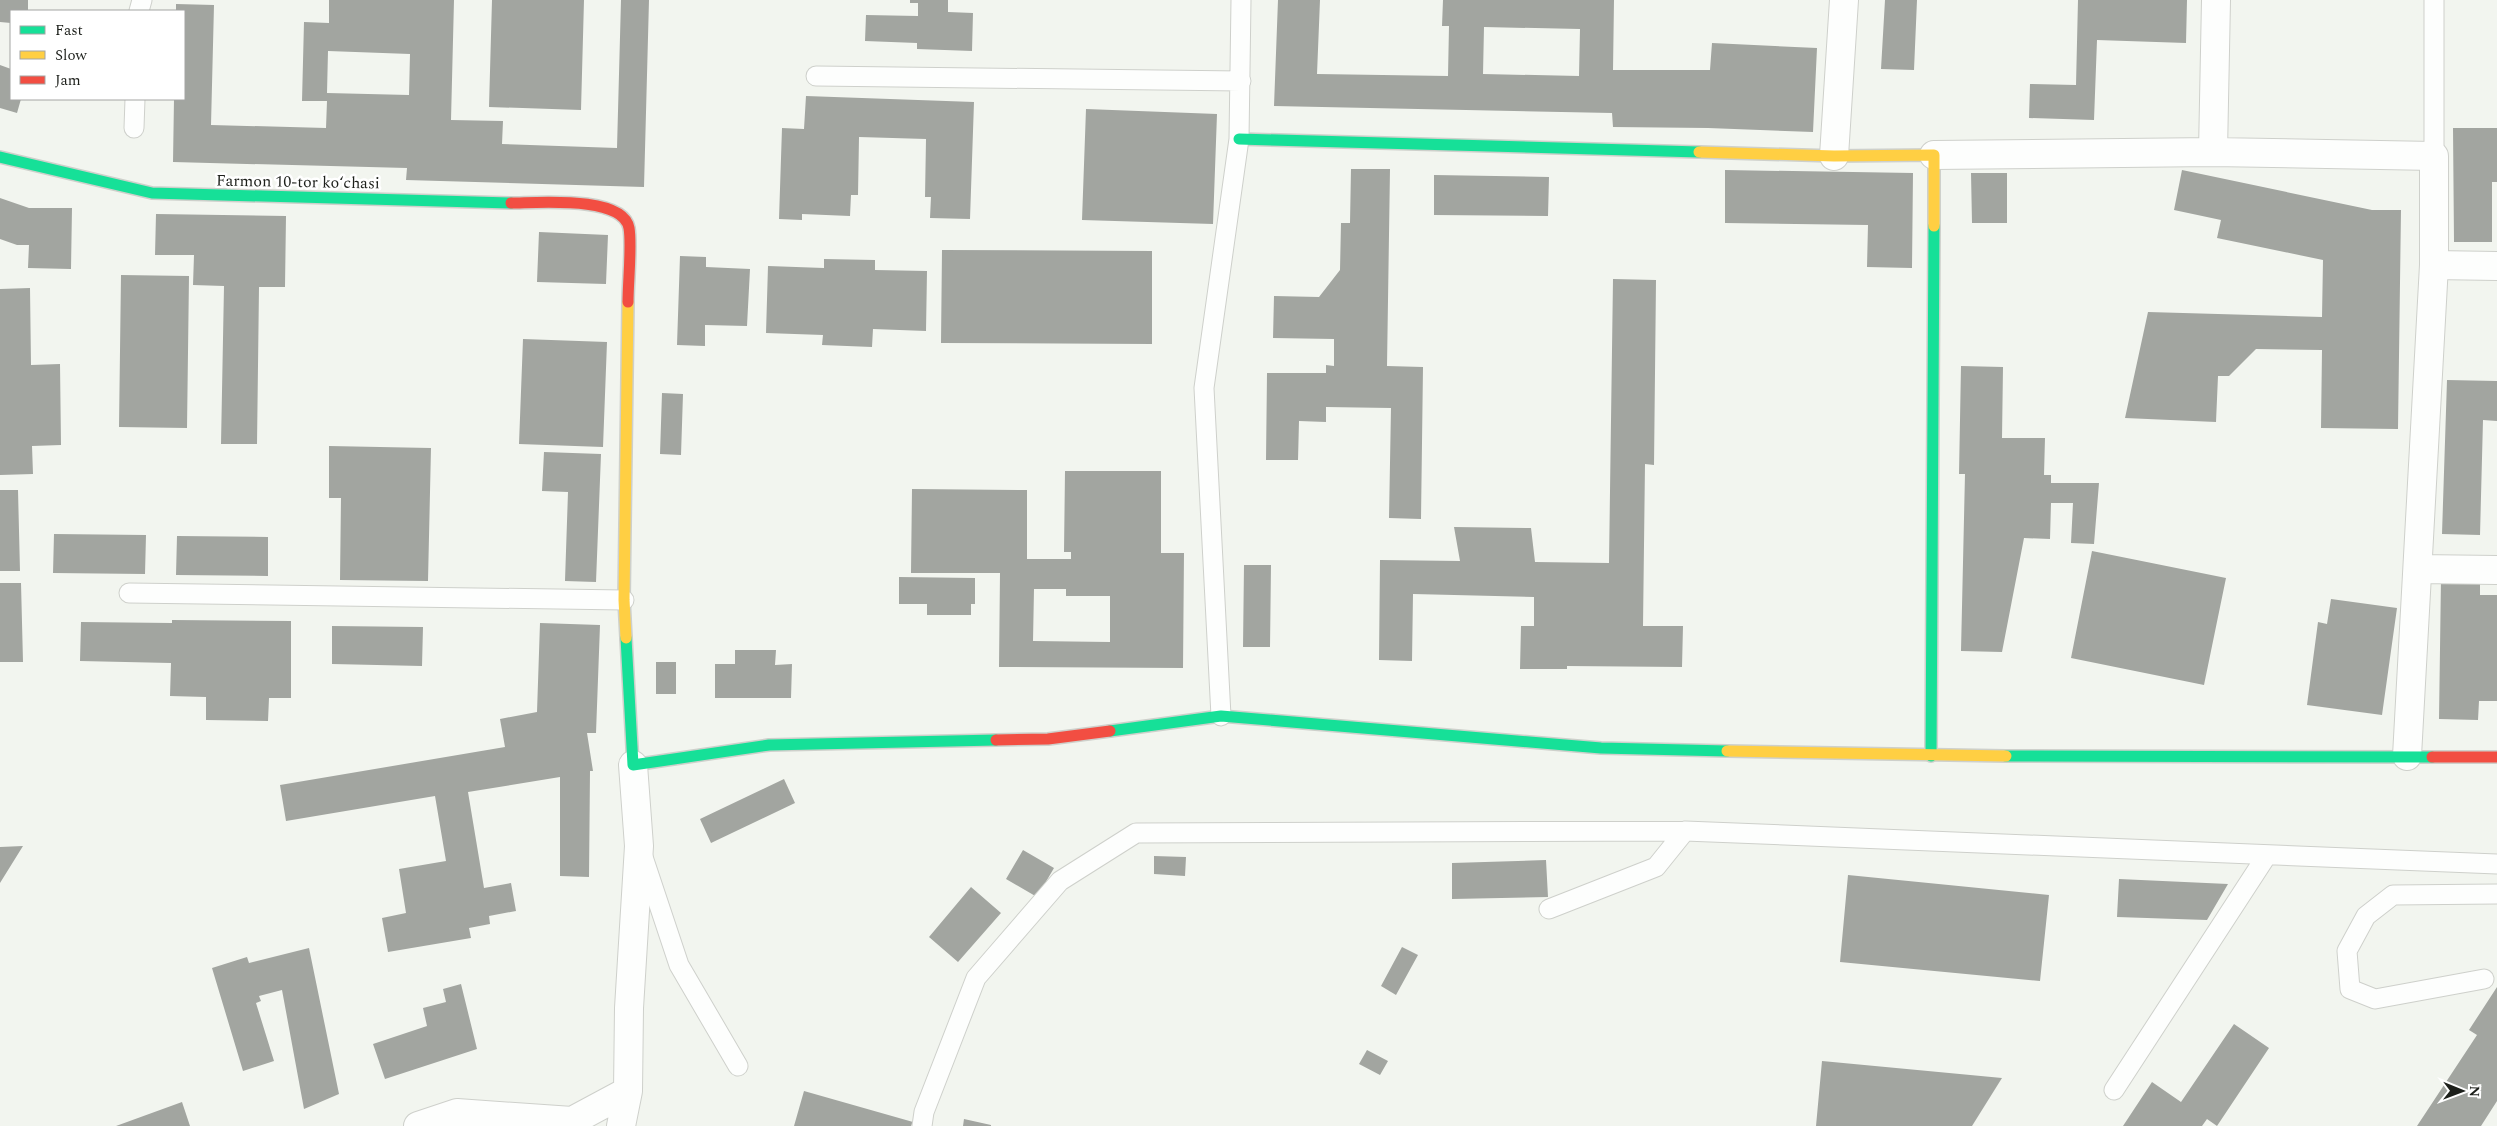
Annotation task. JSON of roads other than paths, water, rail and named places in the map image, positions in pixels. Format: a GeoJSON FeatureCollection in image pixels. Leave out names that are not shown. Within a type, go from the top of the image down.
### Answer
{"type":"FeatureCollection","features":[{"type":"Feature","properties":{"kind":"street"},"geometry":{"type":"LineString","coordinates":[[1834,156],[1844,0]]}},
{"type":"Feature","properties":{"kind":"street"},"geometry":{"type":"LineString","coordinates":[[2213,152],[2216,0]]}},
{"type":"Feature","properties":{"kind":"street"},"geometry":{"type":"LineString","coordinates":[[1239,139],[1834,156],[2213,152],[2434,156],[2434,265],[2407,756]]}},
{"type":"Feature","properties":{"kind":"street"},"geometry":{"type":"LineString","coordinates":[[1932,756],[1934,155]]}},
{"type":"Feature","properties":{"kind":"street","name":"Farmon 10-tor koʻchasi"},"geometry":{"type":"LineString","coordinates":[[0,157],[152,193],[600,205],[613,209],[623,216],[629,227],[624,600]]}},
{"type":"Feature","properties":{"kind":"street"},"geometry":{"type":"LineString","coordinates":[[2434,265],[2497,266]]}},
{"type":"Feature","properties":{"kind":"street"},"geometry":{"type":"LineString","coordinates":[[2418,569],[2497,570]]}},
{"type":"Feature","properties":{"kind":"street"},"geometry":{"type":"LineString","coordinates":[[622,1126],[628,1091],[629,1008],[639,846],[624,600]]}},
{"type":"Feature","properties":{"kind":"street"},"geometry":{"type":"LineString","coordinates":[[633,765],[770,745],[1048,739],[1221,716],[1601,748],[1932,756],[2497,757]]}},
{"type":"Feature","properties":{"kind":"street"},"geometry":{"type":"LineString","coordinates":[[418,1126],[457,1113],[572,1122],[628,1091]]}},
{"type":"Feature","properties":{"kind":"lane"},"geometry":{"type":"LineString","coordinates":[[1221,716],[1204,388],[1239,139],[1241,0]]}},
{"type":"Feature","properties":{"kind":"lane"},"geometry":{"type":"LineString","coordinates":[[2434,0],[2434,156]]}},
{"type":"Feature","properties":{"kind":"lane"},"geometry":{"type":"LineString","coordinates":[[816,76],[1241,81]]}},
{"type":"Feature","properties":{"kind":"lane"},"geometry":{"type":"LineString","coordinates":[[134,128],[135,100]]}},
{"type":"Feature","properties":{"kind":"lane"},"geometry":{"type":"LineString","coordinates":[[129,593],[624,600]]}},
{"type":"Feature","properties":{"kind":"lane"},"geometry":{"type":"LineString","coordinates":[[1549,909],[1656,867],[1684,831]]}},
{"type":"Feature","properties":{"kind":"lane"},"geometry":{"type":"LineString","coordinates":[[922,1126],[924,1112],[976,978],[1060,881],[1136,833],[1684,831],[2497,864]]}},
{"type":"Feature","properties":{"kind":"lane"},"geometry":{"type":"LineString","coordinates":[[639,846],[679,965],[738,1066]]}},
{"type":"Feature","properties":{"kind":"lane"},"geometry":{"type":"LineString","coordinates":[[2114,1090],[2267,855]]}},
{"type":"Feature","properties":{"kind":"lane"},"geometry":{"type":"LineString","coordinates":[[2484,979],[2375,999],[2350,989],[2347,951],[2366,916],[2393,895],[2497,894]]}}]}
